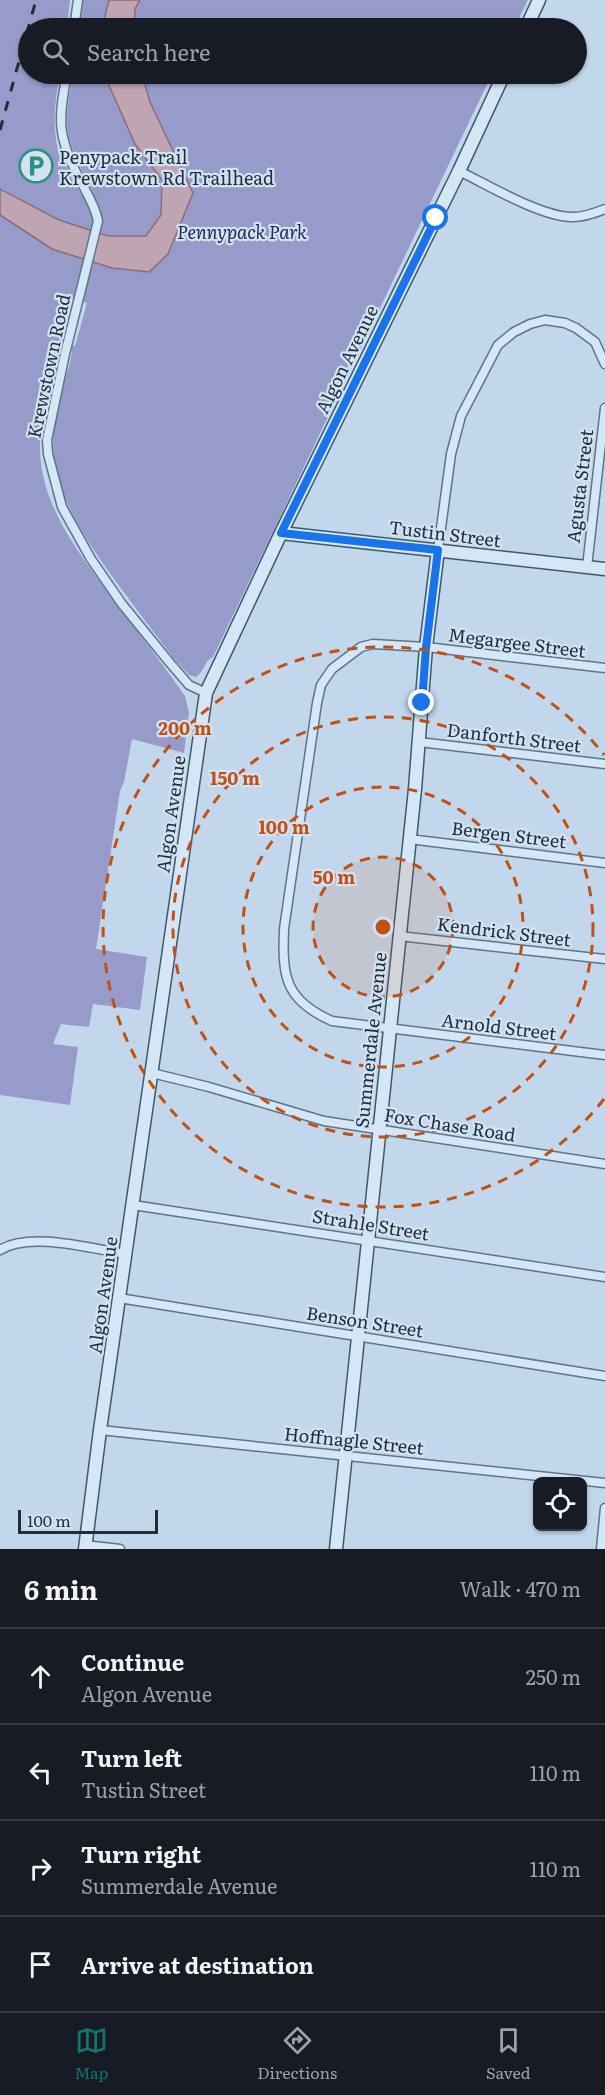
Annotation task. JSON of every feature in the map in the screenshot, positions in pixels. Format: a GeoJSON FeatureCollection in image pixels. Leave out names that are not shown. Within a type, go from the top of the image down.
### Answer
{"type":"FeatureCollection","features":[{"type":"Feature","properties":{"kind":"street"},"geometry":{"type":"LineString","coordinates":[[75,18],[78,0]]}},
{"type":"Feature","properties":{"kind":"street"},"geometry":{"type":"LineString","coordinates":[[531,18],[539,0]]}},
{"type":"Feature","properties":{"kind":"street","name":"Krewstown Road"},"geometry":{"type":"LineString","coordinates":[[64,84],[60,113],[62,138],[67,155],[93,204],[97,215],[97,227],[74,317],[47,440],[48,454],[62,507],[91,559],[122,604],[189,685],[206,693]]}},
{"type":"Feature","properties":{"kind":"street","name":"Algon Avenue"},"geometry":{"type":"LineString","coordinates":[[85,1547],[206,693],[281,533],[499,84]]}},
{"type":"Feature","properties":{"kind":"street"},"geometry":{"type":"LineString","coordinates":[[459,171],[547,213],[572,217],[605,209]]}},
{"type":"Feature","properties":{"kind":"street","name":"Summerdale Avenue"},"geometry":{"type":"LineString","coordinates":[[336,1549],[419,742],[426,648],[451,453],[462,416],[498,345],[514,332],[545,320],[565,323],[595,342],[605,364]]}},
{"type":"Feature","properties":{"kind":"street","name":"Agusta Street"},"geometry":{"type":"LineString","coordinates":[[587,567],[605,408]]}},
{"type":"Feature","properties":{"kind":"street","name":"Tustin Street"},"geometry":{"type":"LineString","coordinates":[[281,533],[605,569]]}},
{"type":"Feature","properties":{"kind":"street","name":"Megargee Street"},"geometry":{"type":"LineString","coordinates":[[390,1029],[332,1021],[312,1012],[295,996],[285,974],[282,955],[284,929],[321,686],[332,669],[361,648],[373,644],[605,668]]}},
{"type":"Feature","properties":{"kind":"street","name":"Danforth Street"},"geometry":{"type":"LineString","coordinates":[[419,742],[605,764]]}},
{"type":"Feature","properties":{"kind":"street","name":"Bergen Street"},"geometry":{"type":"LineString","coordinates":[[409,838],[605,863]]}},
{"type":"Feature","properties":{"kind":"street","name":"Kendrick Street"},"geometry":{"type":"LineString","coordinates":[[399,936],[605,959]]}},
{"type":"Feature","properties":{"kind":"street","name":"Arnold Street"},"geometry":{"type":"LineString","coordinates":[[390,1029],[605,1055]]}},
{"type":"Feature","properties":{"kind":"street","name":"Fox Chase Road"},"geometry":{"type":"LineString","coordinates":[[152,1073],[209,1087],[324,1121],[605,1164]]}},
{"type":"Feature","properties":{"kind":"street","name":"Strahle Street"},"geometry":{"type":"LineString","coordinates":[[133,1205],[605,1277]]}},
{"type":"Feature","properties":{"kind":"street"},"geometry":{"type":"LineString","coordinates":[[0,1250],[8,1245],[32,1240],[126,1254]]}},
{"type":"Feature","properties":{"kind":"street","name":"Benson Street"},"geometry":{"type":"LineString","coordinates":[[119,1298],[605,1376]]}},
{"type":"Feature","properties":{"kind":"street","name":"Hoffnagle Street"},"geometry":{"type":"LineString","coordinates":[[100,1430],[605,1482]]}},
{"type":"Feature","properties":{"kind":"street"},"geometry":{"type":"LineString","coordinates":[[601,1549],[605,1508]]}},
{"type":"Feature","properties":{"kind":"street"},"geometry":{"type":"LineString","coordinates":[[85,1547],[120,1549]]}},
{"type":"Feature","properties":{"kind":"green space","name":"Pennypack Park"},"geometry":{"type":"Polygon","coordinates":[[[0,0],[70,0],[68,18],[18,18],[18,84],[58,84],[55,112],[58,150],[81,194],[92,190],[74,153],[67,130],[67,111],[71,84],[487,84],[213,657],[196,677],[189,675],[175,660],[83,534],[58,479],[53,440],[55,419],[72,346],[75,346],[87,303],[71,299],[61,342],[63,343],[44,409],[40,436],[42,473],[57,516],[81,556],[185,696],[189,713],[184,753],[132,739],[124,782],[120,791],[96,949],[147,957],[140,1010],[93,1004],[89,1027],[61,1024],[53,1044],[78,1047],[70,1105],[0,1095],[0,0]]]}},
{"type":"Feature","properties":{"kind":"green space"},"geometry":{"type":"Polygon","coordinates":[[[83,0],[528,0],[519,18],[81,18],[83,0]]]}},
{"type":"Feature","properties":{"kind":"shaded area"},"geometry":{"type":"Polygon","coordinates":[[[109,0],[140,0],[135,9],[135,18],[104,18],[109,0]]]}},
{"type":"Feature","properties":{"kind":"shaded area"},"geometry":{"type":"Polygon","coordinates":[[[108,84],[145,84],[150,102],[193,193],[168,254],[149,272],[112,268],[52,249],[0,215],[0,189],[59,220],[108,236],[146,236],[161,215],[162,180],[135,144],[108,84]]]}},
{"type":"Feature","properties":{"kind":"railway"},"geometry":{"type":"LineString","coordinates":[[31,18],[36,0]]}},
{"type":"Feature","properties":{"kind":"railway"},"geometry":{"type":"LineString","coordinates":[[0,130],[18,65]]}},
{"type":"Feature","properties":{"kind":"place","name":"Penypack Trail Krewstown Rd Trailhead"},"geometry":{"type":"Point","coordinates":[36,166]}},
{"type":"Feature","properties":{"kind":"route"},"geometry":{"type":"LineString","coordinates":[[422,703],[438,550],[281,533],[436,218]]}}]}
